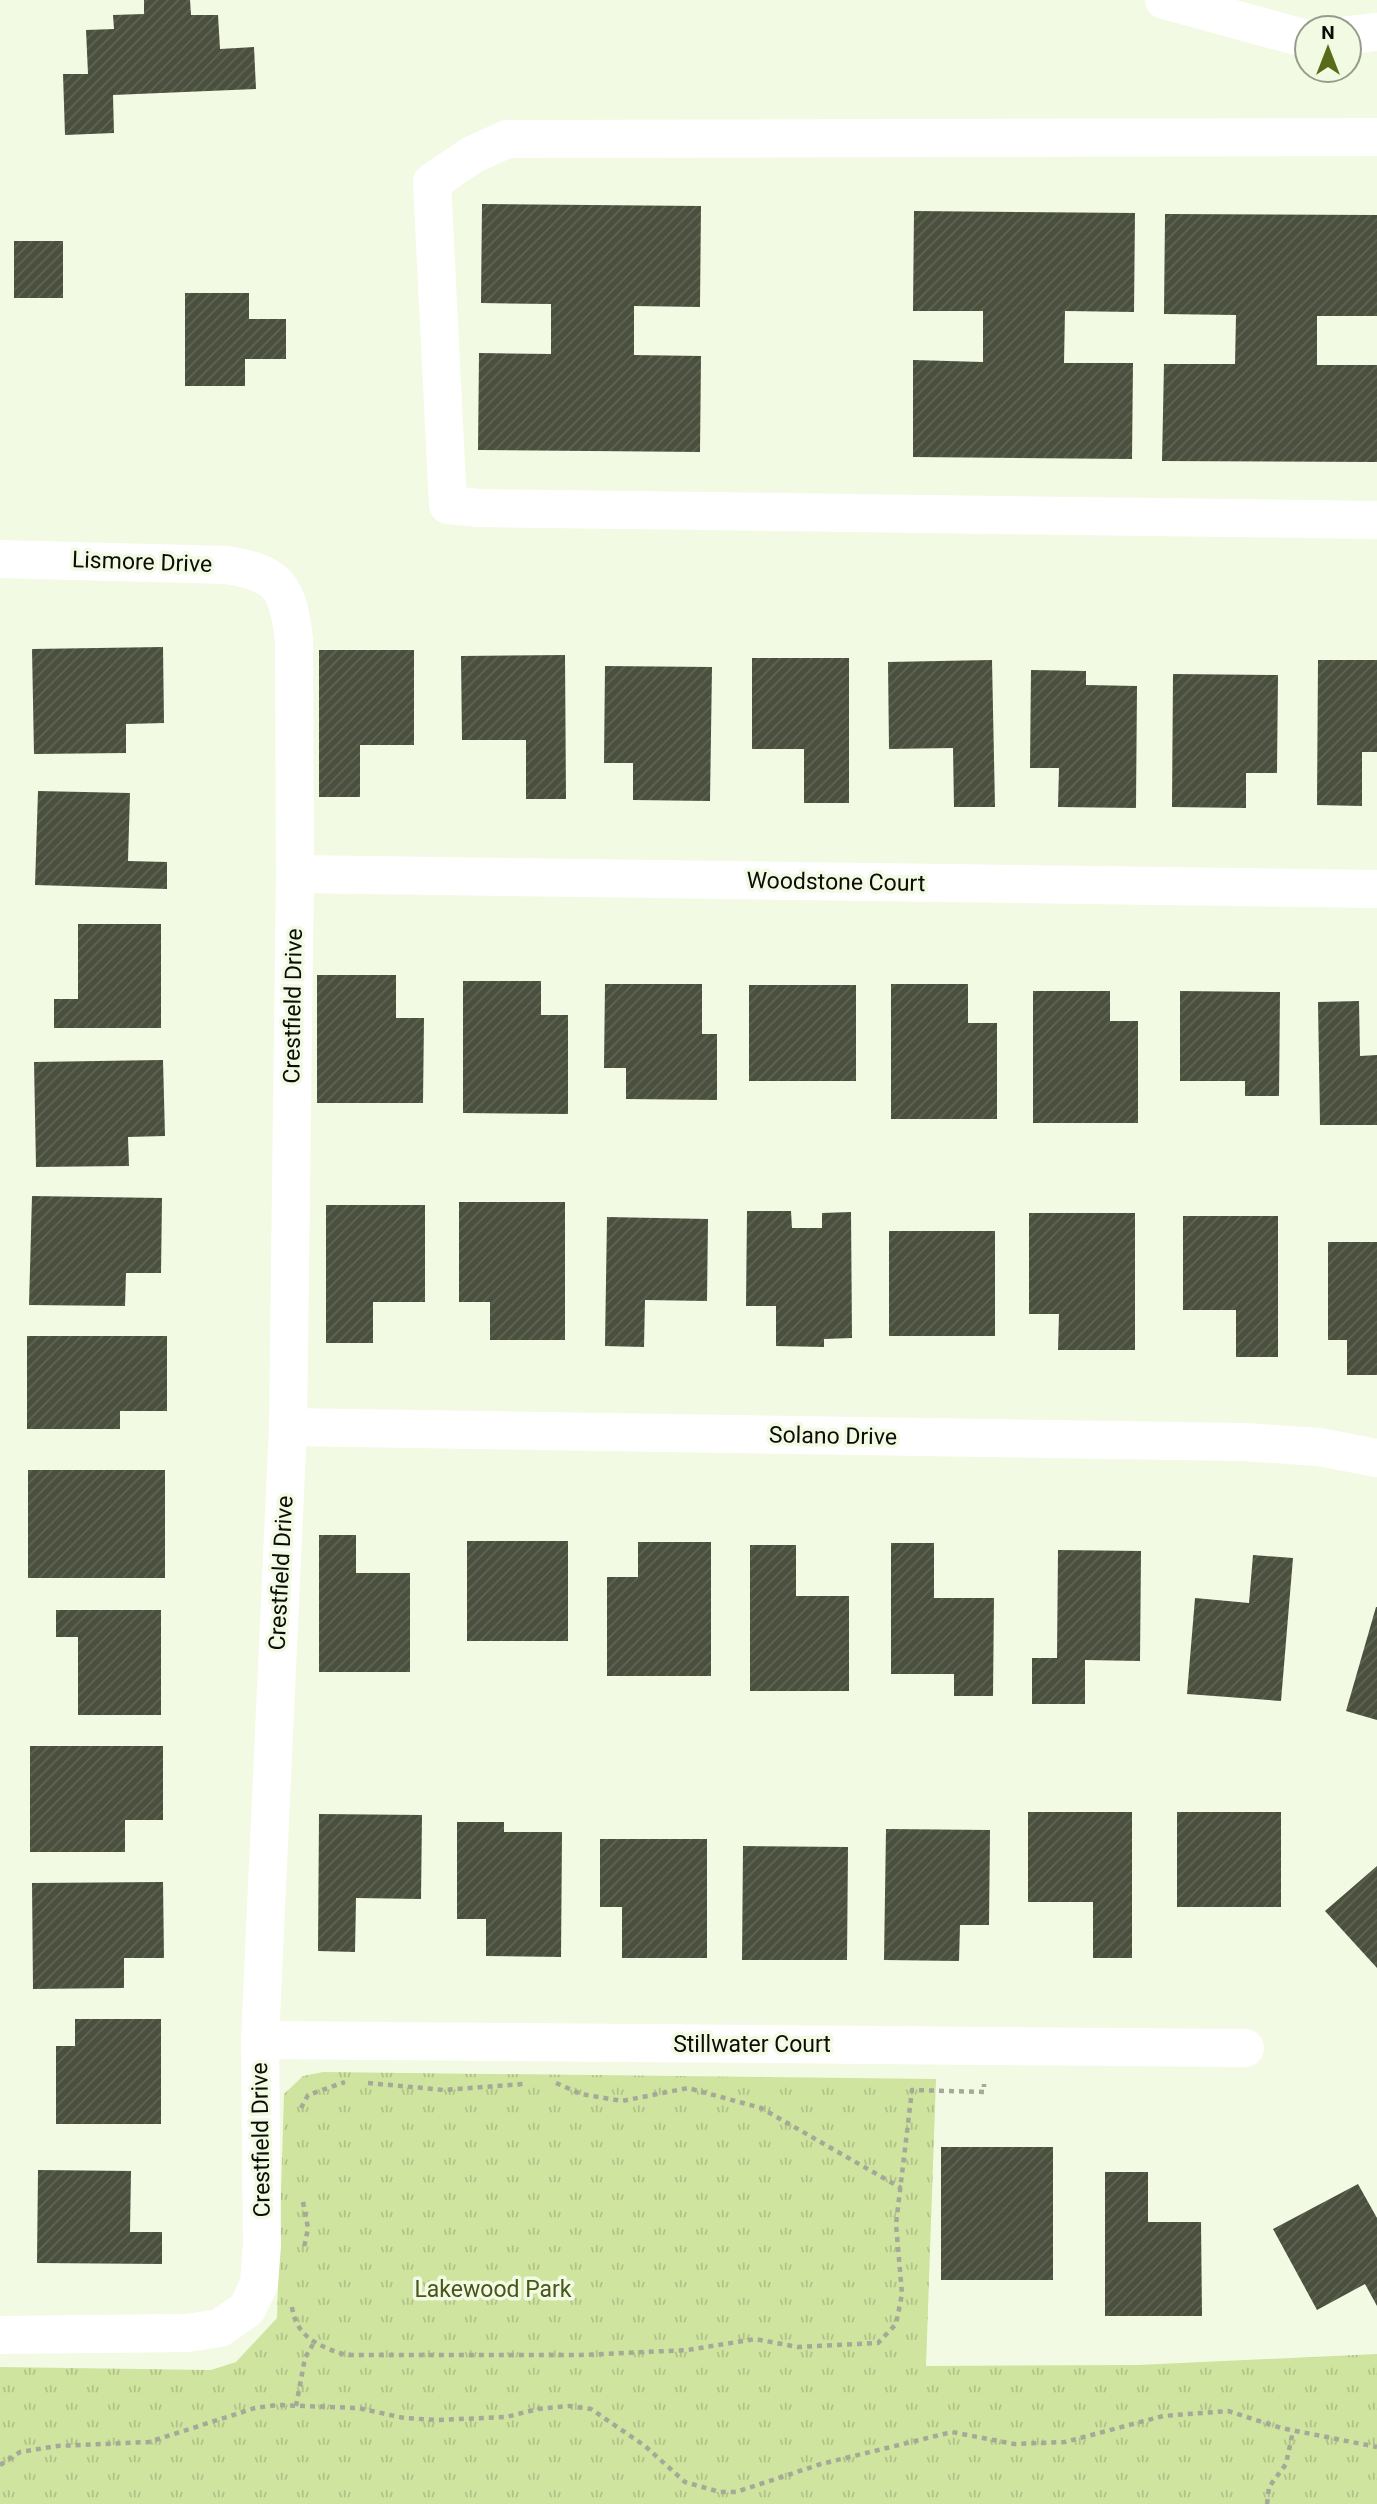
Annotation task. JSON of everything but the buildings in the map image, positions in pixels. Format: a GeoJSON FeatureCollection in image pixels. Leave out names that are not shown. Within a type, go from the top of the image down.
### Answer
{"type":"FeatureCollection","features":[{"type":"Feature","properties":{"kind":"street"},"geometry":{"type":"LineString","coordinates":[[1164,0],[1293,35]]}},
{"type":"Feature","properties":{"kind":"street"},"geometry":{"type":"LineString","coordinates":[[1377,137],[507,139],[472,155],[432,182],[448,505],[479,508],[1377,520]]}},
{"type":"Feature","properties":{"kind":"street","name":"Lismore Drive"},"geometry":{"type":"LineString","coordinates":[[0,559],[226,565],[254,569],[278,585]]}},
{"type":"Feature","properties":{"kind":"street","name":"Crestfield Drive"},"geometry":{"type":"LineString","coordinates":[[0,2335],[187,2333],[220,2328],[247,2309],[259,2284],[262,2245],[260,2040],[288,1427],[295,874],[294,640],[290,607],[278,585]]}},
{"type":"Feature","properties":{"kind":"street","name":"Woodstone Court"},"geometry":{"type":"LineString","coordinates":[[295,874],[1377,889]]}},
{"type":"Feature","properties":{"kind":"street","name":"Solano Drive"},"geometry":{"type":"LineString","coordinates":[[288,1427],[1244,1442],[1319,1447],[1377,1458]]}},
{"type":"Feature","properties":{"kind":"street","name":"Stillwater Court"},"geometry":{"type":"LineString","coordinates":[[260,2040],[1245,2048]]}},
{"type":"Feature","properties":{"kind":"path"},"geometry":{"type":"LineString","coordinates":[[290,2295],[293,2314],[313,2344],[346,2355],[581,2355],[688,2350],[755,2339],[798,2347],[878,2343],[897,2324],[902,2294],[897,2224],[912,2090],[984,2092],[984,2046]]}},
{"type":"Feature","properties":{"kind":"path"},"geometry":{"type":"LineString","coordinates":[[299,2112],[308,2095],[350,2081]]}},
{"type":"Feature","properties":{"kind":"path"},"geometry":{"type":"LineString","coordinates":[[553,2082],[582,2094],[622,2101],[688,2088],[750,2105],[901,2188]]}},
{"type":"Feature","properties":{"kind":"path"},"geometry":{"type":"LineString","coordinates":[[364,2083],[444,2090],[526,2084]]}},
{"type":"Feature","properties":{"kind":"path"},"geometry":{"type":"LineString","coordinates":[[301,2189],[308,2228],[303,2252]]}},
{"type":"Feature","properties":{"kind":"path"},"geometry":{"type":"LineString","coordinates":[[296,2406],[305,2357],[313,2344]]}},
{"type":"Feature","properties":{"kind":"path"},"geometry":{"type":"LineString","coordinates":[[0,2465],[20,2452],[57,2446],[149,2442],[255,2408],[296,2406],[358,2408],[404,2418],[438,2420],[506,2417],[538,2409],[569,2406],[591,2409],[645,2446],[685,2482],[720,2492],[736,2492],[821,2464],[952,2432],[1014,2444],[1065,2442],[1163,2416],[1228,2411],[1293,2431],[1377,2447]]}},
{"type":"Feature","properties":{"kind":"path"},"geometry":{"type":"LineString","coordinates":[[1266,2504],[1269,2487],[1286,2464],[1293,2431]]}},
{"type":"Feature","properties":{"kind":"green space","name":"Lakewood Park"},"geometry":{"type":"Polygon","coordinates":[[[323,2072],[936,2079],[926,2366],[1138,2365],[1377,2354],[1377,2504],[0,2504],[0,2367],[211,2370],[236,2362],[277,2318],[284,2094],[303,2076],[323,2072]]]}}]}
